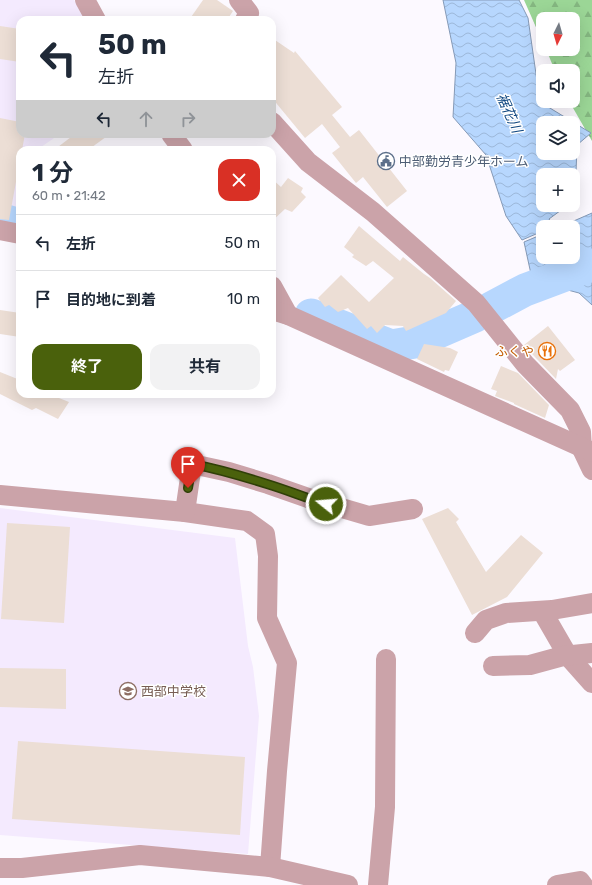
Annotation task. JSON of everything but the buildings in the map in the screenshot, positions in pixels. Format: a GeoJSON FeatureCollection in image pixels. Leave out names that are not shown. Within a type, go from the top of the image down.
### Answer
{"type":"FeatureCollection","features":[{"type":"Feature","properties":{"kind":"street"},"geometry":{"type":"LineString","coordinates":[[85,0],[94,16]]}},
{"type":"Feature","properties":{"kind":"street"},"geometry":{"type":"LineString","coordinates":[[239,0],[249,14],[248,16]]}},
{"type":"Feature","properties":{"kind":"street"},"geometry":{"type":"LineString","coordinates":[[276,126],[308,162],[373,212],[476,304],[525,364],[570,410],[581,432],[592,470]]}},
{"type":"Feature","properties":{"kind":"street"},"geometry":{"type":"LineString","coordinates":[[173,138],[180,146]]}},
{"type":"Feature","properties":{"kind":"street"},"geometry":{"type":"LineString","coordinates":[[0,230],[16,233]]}},
{"type":"Feature","properties":{"kind":"street"},"geometry":{"type":"LineString","coordinates":[[276,299],[280,312],[587,451]]}},
{"type":"Feature","properties":{"kind":"street"},"geometry":{"type":"LineString","coordinates":[[185,512],[192,464],[229,472],[268,484],[311,500],[369,516],[413,509]]}},
{"type":"Feature","properties":{"kind":"street"},"geometry":{"type":"LineString","coordinates":[[0,495],[185,512],[247,521],[265,534],[268,556],[267,618],[286,663],[270,867]]}},
{"type":"Feature","properties":{"kind":"street"},"geometry":{"type":"LineString","coordinates":[[475,633],[486,620],[506,614],[542,611],[592,603]]}},
{"type":"Feature","properties":{"kind":"street"},"geometry":{"type":"LineString","coordinates":[[542,611],[568,656],[592,683]]}},
{"type":"Feature","properties":{"kind":"street"},"geometry":{"type":"LineString","coordinates":[[493,666],[530,664],[568,656],[592,653]]}},
{"type":"Feature","properties":{"kind":"street"},"geometry":{"type":"LineString","coordinates":[[378,885],[385,807],[386,659]]}},
{"type":"Feature","properties":{"kind":"street"},"geometry":{"type":"LineString","coordinates":[[0,868],[22,868],[140,855],[270,867],[348,885]]}},
{"type":"Feature","properties":{"kind":"street"},"geometry":{"type":"LineString","coordinates":[[557,885],[580,881],[583,885]]}},
{"type":"Feature","properties":{"kind":"shaded area"},"geometry":{"type":"Polygon","coordinates":[[[0,0],[74,0],[83,16],[16,16],[16,138],[54,138],[42,146],[16,146],[16,217],[0,213],[0,0]]]}},
{"type":"Feature","properties":{"kind":"shaded area","name":"西部中学校"},"geometry":{"type":"Polygon","coordinates":[[[0,508],[235,538],[248,646],[253,667],[259,716],[248,854],[0,835],[0,508]]]}},
{"type":"Feature","properties":{"kind":"green space"},"geometry":{"type":"Polygon","coordinates":[[[524,0],[592,0],[592,141],[580,120],[580,116],[578,116],[573,108],[580,108],[580,64],[552,64],[549,56],[580,56],[580,12],[536,12],[536,27],[524,0]]]}},
{"type":"Feature","properties":{"kind":"water","name":"裾花川"},"geometry":{"type":"Polygon","coordinates":[[[443,0],[519,0],[528,18],[536,74],[536,108],[550,108],[563,116],[536,116],[536,160],[576,160],[576,168],[536,168],[536,212],[558,212],[550,220],[536,220],[536,234],[522,240],[506,216],[486,155],[453,117],[456,63],[443,0]]]}},
{"type":"Feature","properties":{"kind":"water"},"geometry":{"type":"Polygon","coordinates":[[[580,126],[591,133],[580,142],[580,126]]]}},
{"type":"Feature","properties":{"kind":"water"},"geometry":{"type":"Polygon","coordinates":[[[592,213],[592,305],[579,293],[564,289],[546,289],[531,274],[524,242],[536,237],[536,264],[580,264],[580,220],[576,220],[592,213]]]}},
{"type":"Feature","properties":{"kind":"waterway"},"geometry":{"type":"LineString","coordinates":[[0,219],[16,224]]}},
{"type":"Feature","properties":{"kind":"waterway"},"geometry":{"type":"LineString","coordinates":[[491,308],[525,290],[592,265]]}},
{"type":"Feature","properties":{"kind":"waterway"},"geometry":{"type":"LineString","coordinates":[[311,315],[391,346],[415,342],[475,316]]}},
{"type":"Feature","properties":{"kind":"place","name":"中部勤労青少年ホーム"},"geometry":{"type":"Point","coordinates":[386,161]}},
{"type":"Feature","properties":{"kind":"place","name":"ふくや"},"geometry":{"type":"Point","coordinates":[547,351]}},
{"type":"Feature","properties":{"kind":"place","name":"西部中学校"},"geometry":{"type":"Point","coordinates":[128,691]}},
{"type":"Feature","properties":{"kind":"route"},"geometry":{"type":"LineString","coordinates":[[188,488],[192,464],[229,472],[326,504]]}}]}
